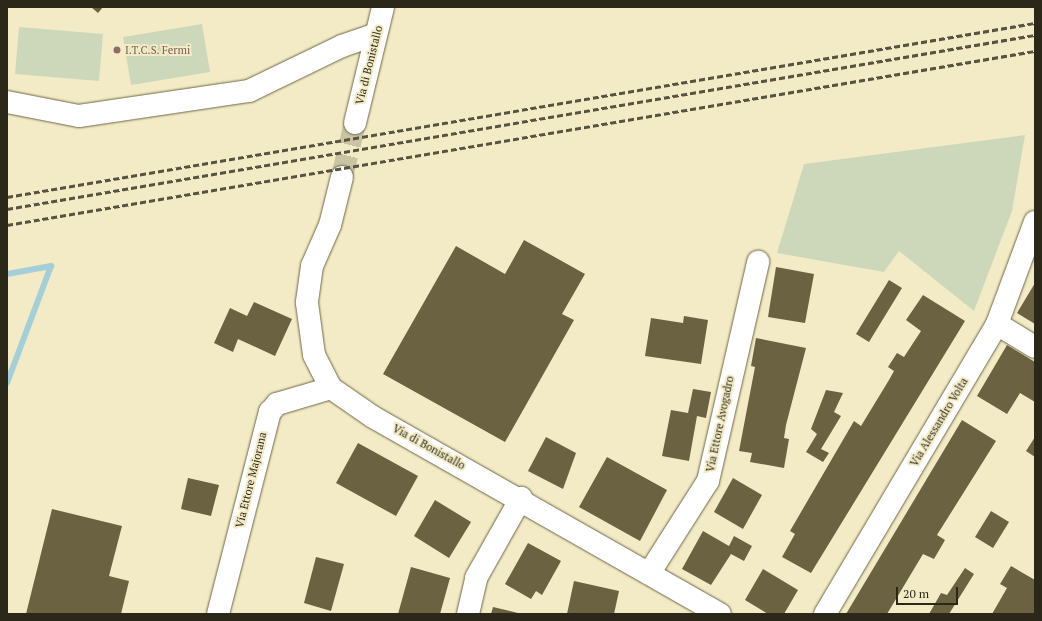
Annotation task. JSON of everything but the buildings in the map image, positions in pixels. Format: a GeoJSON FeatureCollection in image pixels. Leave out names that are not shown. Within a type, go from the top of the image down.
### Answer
{"type":"FeatureCollection","features":[{"type":"Feature","properties":{"kind":"street","name":"Via di Bonistallo"},"geometry":{"type":"LineString","coordinates":[[355,123],[374,35],[383,7]]}},
{"type":"Feature","properties":{"kind":"street"},"geometry":{"type":"LineString","coordinates":[[7,102],[79,116],[249,91],[342,46],[374,35]]}},
{"type":"Feature","properties":{"kind":"street","name":"Via di Bonistallo"},"geometry":{"type":"LineString","coordinates":[[342,177],[330,225],[312,266],[306,303],[314,355],[331,388],[373,417],[521,498],[720,614]]}},
{"type":"Feature","properties":{"kind":"street","name":"Via Alessandro Volta"},"geometry":{"type":"LineString","coordinates":[[825,614],[997,324],[1035,222]]}},
{"type":"Feature","properties":{"kind":"street","name":"Via Ettore Avogadro"},"geometry":{"type":"LineString","coordinates":[[650,572],[708,481],[758,262]]}},
{"type":"Feature","properties":{"kind":"street"},"geometry":{"type":"LineString","coordinates":[[997,324],[1035,347]]}},
{"type":"Feature","properties":{"kind":"street","name":"Via Ettore Majorana"},"geometry":{"type":"LineString","coordinates":[[218,614],[270,412],[277,404],[331,388]]}},
{"type":"Feature","properties":{"kind":"street"},"geometry":{"type":"LineString","coordinates":[[468,614],[476,578],[521,498]]}},
{"type":"Feature","properties":{"kind":"green space"},"geometry":{"type":"Polygon","coordinates":[[[202,24],[210,72],[131,85],[123,37],[202,24]]]}},
{"type":"Feature","properties":{"kind":"green space"},"geometry":{"type":"Polygon","coordinates":[[[19,27],[103,34],[99,81],[15,74],[19,27]]]}},
{"type":"Feature","properties":{"kind":"green space"},"geometry":{"type":"Polygon","coordinates":[[[1025,135],[1012,211],[974,311],[899,251],[884,272],[777,253],[804,164],[1025,135]]]}},
{"type":"Feature","properties":{"kind":"waterway"},"geometry":{"type":"LineString","coordinates":[[7,274],[51,266]]}},
{"type":"Feature","properties":{"kind":"waterway"},"geometry":{"type":"LineString","coordinates":[[7,383],[51,266]]}},
{"type":"Feature","properties":{"kind":"tunnel"},"geometry":{"type":"LineString","coordinates":[[342,177],[355,123]]}},
{"type":"Feature","properties":{"kind":"railway"},"geometry":{"type":"LineString","coordinates":[[7,197],[1035,23]]}},
{"type":"Feature","properties":{"kind":"railway"},"geometry":{"type":"LineString","coordinates":[[7,209],[1035,35]]}},
{"type":"Feature","properties":{"kind":"railway"},"geometry":{"type":"LineString","coordinates":[[7,225],[1035,51]]}},
{"type":"Feature","properties":{"kind":"place","name":"I.T.C.S. Fermi"},"geometry":{"type":"Point","coordinates":[117,50]}}]}
